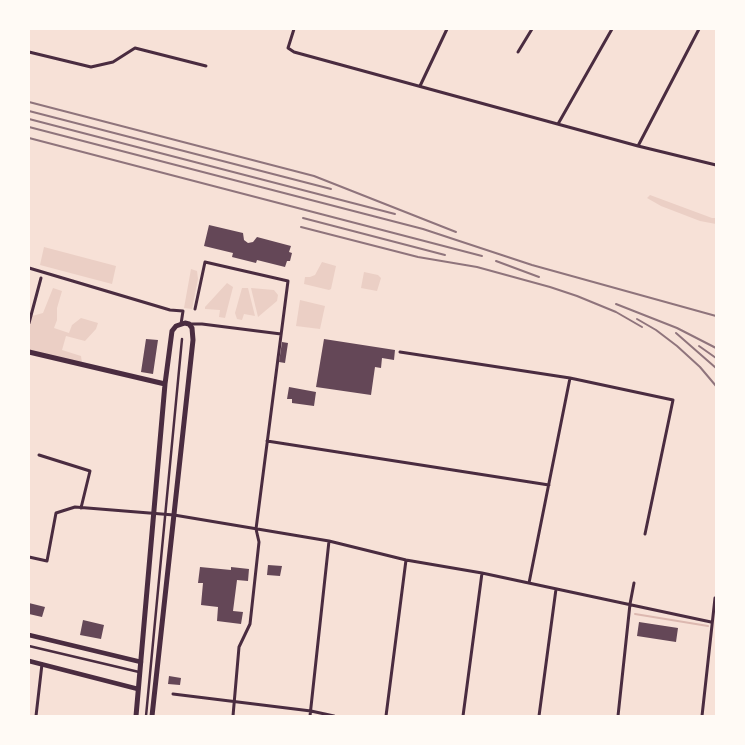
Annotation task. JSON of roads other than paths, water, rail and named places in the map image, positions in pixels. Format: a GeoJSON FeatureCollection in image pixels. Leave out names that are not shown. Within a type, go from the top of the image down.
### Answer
{"type":"FeatureCollection","features":[{"type":"Feature","properties":{"kind":"main road"},"geometry":{"type":"LineString","coordinates":[[136,716],[165,384],[172,331],[179,325],[192,324],[194,332],[152,716]]}},
{"type":"Feature","properties":{"kind":"main road"},"geometry":{"type":"LineString","coordinates":[[29,352],[165,384]]}},
{"type":"Feature","properties":{"kind":"street"},"geometry":{"type":"LineString","coordinates":[[294,29],[288,48],[294,52],[638,146],[716,165]]}},
{"type":"Feature","properties":{"kind":"street"},"geometry":{"type":"LineString","coordinates":[[420,86],[447,29]]}},
{"type":"Feature","properties":{"kind":"street"},"geometry":{"type":"LineString","coordinates":[[518,52],[532,29]]}},
{"type":"Feature","properties":{"kind":"street"},"geometry":{"type":"LineString","coordinates":[[558,124],[612,29]]}},
{"type":"Feature","properties":{"kind":"street"},"geometry":{"type":"LineString","coordinates":[[638,146],[698,29]]}},
{"type":"Feature","properties":{"kind":"street"},"geometry":{"type":"LineString","coordinates":[[29,52],[91,67],[113,62],[135,48],[206,66]]}},
{"type":"Feature","properties":{"kind":"street"},"geometry":{"type":"LineString","coordinates":[[195,309],[205,262],[288,281],[256,528],[259,542],[250,624],[239,647],[232,716]]}},
{"type":"Feature","properties":{"kind":"street"},"geometry":{"type":"LineString","coordinates":[[29,268],[170,310],[183,311],[179,325]]}},
{"type":"Feature","properties":{"kind":"street"},"geometry":{"type":"LineString","coordinates":[[29,323],[41,278]]}},
{"type":"Feature","properties":{"kind":"street"},"geometry":{"type":"LineString","coordinates":[[192,324],[281,334]]}},
{"type":"Feature","properties":{"kind":"street"},"geometry":{"type":"LineString","coordinates":[[146,716],[182,339]]}},
{"type":"Feature","properties":{"kind":"street"},"geometry":{"type":"LineString","coordinates":[[400,352],[570,378],[673,400],[645,534]]}},
{"type":"Feature","properties":{"kind":"street"},"geometry":{"type":"LineString","coordinates":[[529,583],[570,378]]}},
{"type":"Feature","properties":{"kind":"street"},"geometry":{"type":"LineString","coordinates":[[267,441],[549,485]]}},
{"type":"Feature","properties":{"kind":"street"},"geometry":{"type":"LineString","coordinates":[[39,456],[90,471],[81,508]]}},
{"type":"Feature","properties":{"kind":"street"},"geometry":{"type":"LineString","coordinates":[[29,556],[47,561],[56,513],[75,507],[165,514],[329,541],[406,560],[482,573],[711,622]]}},
{"type":"Feature","properties":{"kind":"street"},"geometry":{"type":"LineString","coordinates":[[310,716],[329,541]]}},
{"type":"Feature","properties":{"kind":"street"},"geometry":{"type":"LineString","coordinates":[[386,716],[406,560]]}},
{"type":"Feature","properties":{"kind":"street"},"geometry":{"type":"LineString","coordinates":[[462,716],[482,573]]}},
{"type":"Feature","properties":{"kind":"street"},"geometry":{"type":"LineString","coordinates":[[618,716],[634,583]]}},
{"type":"Feature","properties":{"kind":"street"},"geometry":{"type":"LineString","coordinates":[[539,716],[556,589]]}},
{"type":"Feature","properties":{"kind":"street"},"geometry":{"type":"LineString","coordinates":[[702,716],[715,598]]}},
{"type":"Feature","properties":{"kind":"street"},"geometry":{"type":"LineString","coordinates":[[29,635],[141,662]]}},
{"type":"Feature","properties":{"kind":"street"},"geometry":{"type":"LineString","coordinates":[[29,646],[140,672]]}},
{"type":"Feature","properties":{"kind":"street"},"geometry":{"type":"LineString","coordinates":[[29,661],[138,689]]}},
{"type":"Feature","properties":{"kind":"street"},"geometry":{"type":"LineString","coordinates":[[36,716],[42,664]]}},
{"type":"Feature","properties":{"kind":"street"},"geometry":{"type":"LineString","coordinates":[[173,694],[310,711],[334,716]]}},
{"type":"Feature","properties":{"kind":"waterway"},"geometry":{"type":"LineString","coordinates":[[635,614],[708,626]]}},
{"type":"Feature","properties":{"kind":"railway"},"geometry":{"type":"LineString","coordinates":[[29,102],[314,176],[456,232]]}},
{"type":"Feature","properties":{"kind":"railway"},"geometry":{"type":"LineString","coordinates":[[29,111],[331,189]]}},
{"type":"Feature","properties":{"kind":"railway"},"geometry":{"type":"LineString","coordinates":[[29,119],[395,214]]}},
{"type":"Feature","properties":{"kind":"railway"},"geometry":{"type":"LineString","coordinates":[[29,127],[423,229],[532,265],[716,316]]}},
{"type":"Feature","properties":{"kind":"railway"},"geometry":{"type":"LineString","coordinates":[[29,138],[482,256]]}},
{"type":"Feature","properties":{"kind":"railway"},"geometry":{"type":"LineString","coordinates":[[303,218],[445,255]]}},
{"type":"Feature","properties":{"kind":"railway"},"geometry":{"type":"LineString","coordinates":[[301,227],[418,257],[477,267],[550,287],[616,312],[642,327]]}},
{"type":"Feature","properties":{"kind":"railway"},"geometry":{"type":"LineString","coordinates":[[496,261],[539,277]]}},
{"type":"Feature","properties":{"kind":"railway"},"geometry":{"type":"LineString","coordinates":[[616,304],[677,328],[716,348]]}},
{"type":"Feature","properties":{"kind":"railway"},"geometry":{"type":"LineString","coordinates":[[637,319],[656,330],[677,346],[700,367],[716,386]]}},
{"type":"Feature","properties":{"kind":"railway"},"geometry":{"type":"LineString","coordinates":[[676,333],[716,368]]}},
{"type":"Feature","properties":{"kind":"railway"},"geometry":{"type":"LineString","coordinates":[[699,346],[716,358]]}}]}
